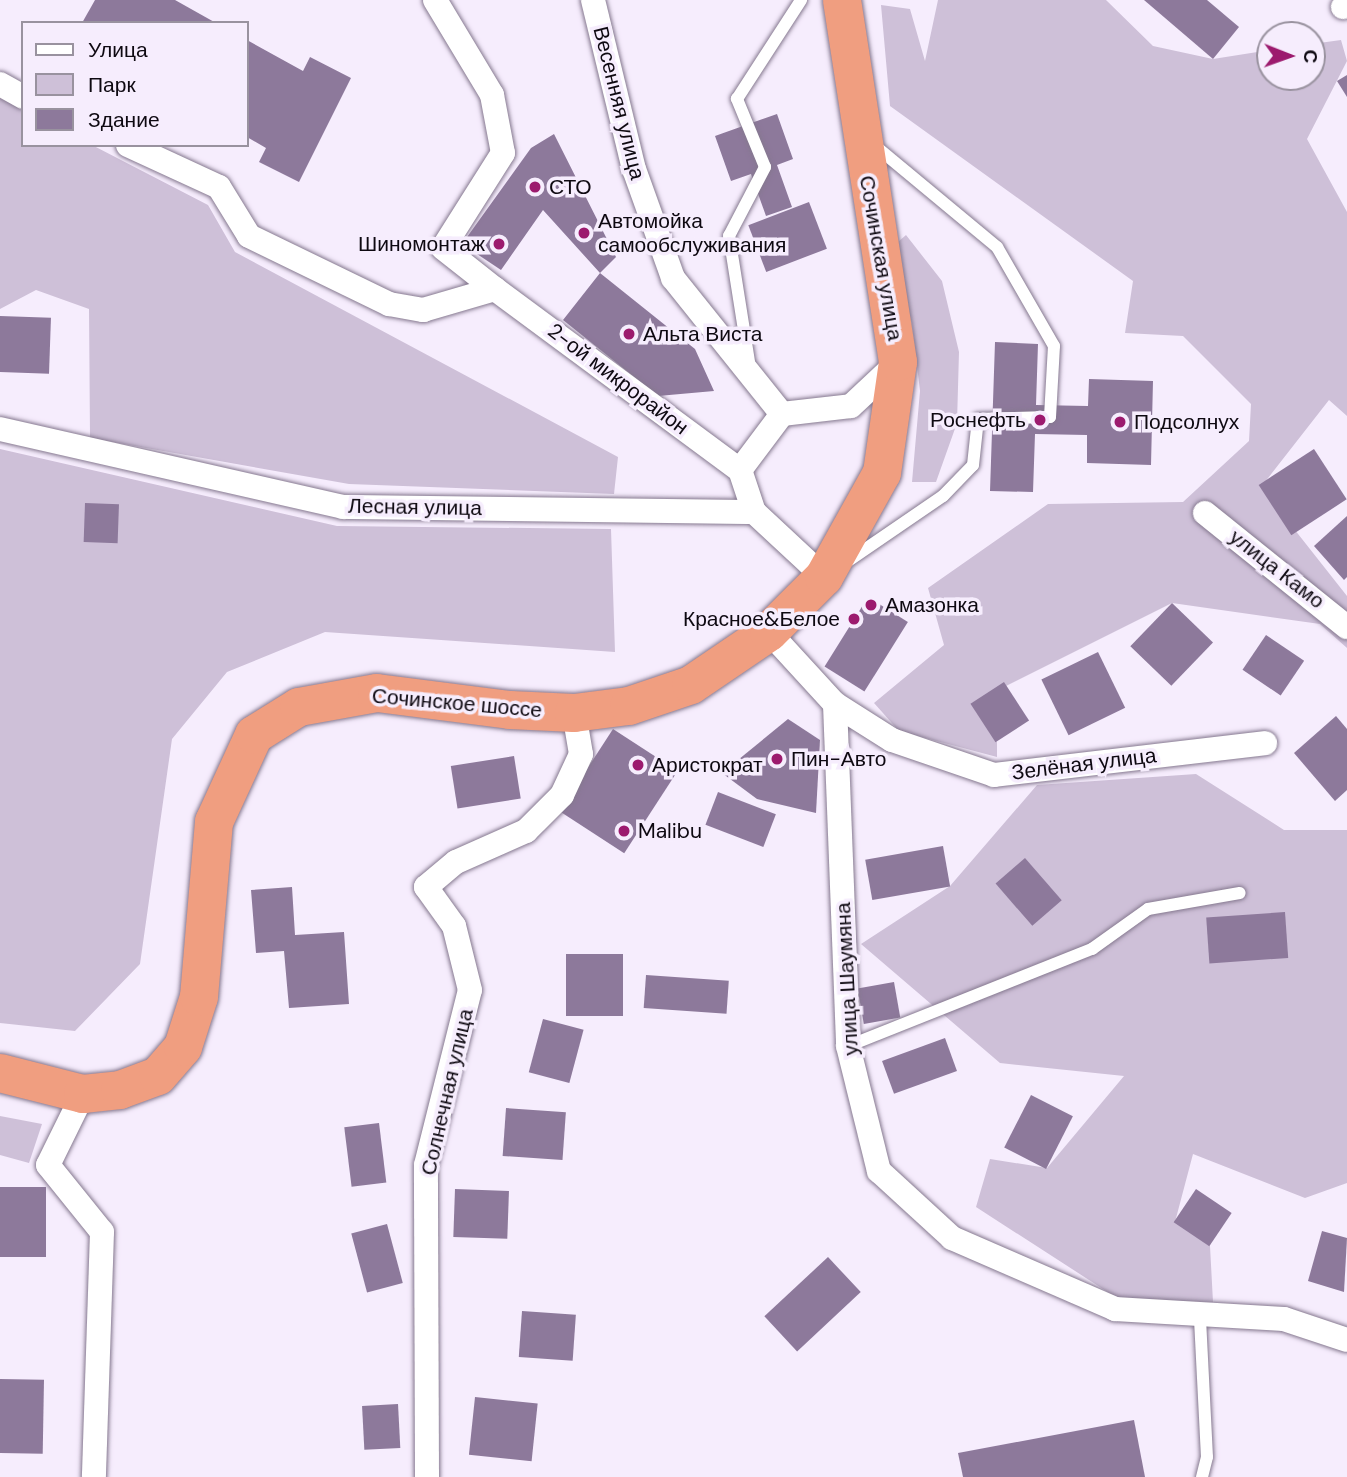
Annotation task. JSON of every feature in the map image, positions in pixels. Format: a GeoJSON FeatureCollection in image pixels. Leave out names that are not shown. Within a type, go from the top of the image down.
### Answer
{"type":"FeatureCollection","features":[{"type":"Feature","properties":{"kind":"highway","name":"Сочинская улица"},"geometry":{"type":"LineString","coordinates":[[833,562],[891,446],[898,362],[888,277],[858,133],[842,0]]}},
{"type":"Feature","properties":{"kind":"highway","name":"Сочинское шоссе"},"geometry":{"type":"LineString","coordinates":[[0,1073],[83,1094],[141,1086],[183,1047],[199,997],[214,822],[254,735],[299,707],[377,693],[575,713],[629,706],[691,685],[769,632],[833,562]]}},
{"type":"Feature","properties":{"kind":"street","name":"2-ой микрорайон"},"geometry":{"type":"LineString","coordinates":[[435,0],[492,95],[503,153],[443,248],[740,470]]}},
{"type":"Feature","properties":{"kind":"street","name":"Весенняя улица"},"geometry":{"type":"LineString","coordinates":[[593,0],[634,169],[673,278],[782,414]]}},
{"type":"Feature","properties":{"kind":"street"},"geometry":{"type":"LineString","coordinates":[[0,84],[21,96]]}},
{"type":"Feature","properties":{"kind":"street"},"geometry":{"type":"LineString","coordinates":[[132,147],[219,187],[249,236],[390,303],[423,310],[495,289]]}},
{"type":"Feature","properties":{"kind":"street"},"geometry":{"type":"LineString","coordinates":[[833,562],[754,512],[740,470],[782,414],[851,406],[898,362]]}},
{"type":"Feature","properties":{"kind":"street","name":"Лесная улица"},"geometry":{"type":"LineString","coordinates":[[0,429],[343,506],[754,512]]}},
{"type":"Feature","properties":{"kind":"street","name":"улица Камо"},"geometry":{"type":"LineString","coordinates":[[1205,513],[1347,627]]}},
{"type":"Feature","properties":{"kind":"street"},"geometry":{"type":"LineString","coordinates":[[769,632],[835,704]]}},
{"type":"Feature","properties":{"kind":"street","name":"Зелёная улица"},"geometry":{"type":"LineString","coordinates":[[835,704],[892,740],[994,775],[1265,743]]}},
{"type":"Feature","properties":{"kind":"street","name":"улица Шаумяна"},"geometry":{"type":"LineString","coordinates":[[835,704],[848,1046],[879,1171],[952,1238],[1115,1309],[1200,1319],[1284,1319],[1347,1340]]}},
{"type":"Feature","properties":{"kind":"street","name":"Солнечная улица"},"geometry":{"type":"LineString","coordinates":[[427,1477],[426,1165],[470,990],[454,926],[426,887],[456,862],[526,831],[562,795],[581,754],[575,713]]}},
{"type":"Feature","properties":{"kind":"street"},"geometry":{"type":"LineString","coordinates":[[83,1094],[48,1165],[102,1232],[94,1477]]}},
{"type":"Feature","properties":{"kind":"lane"},"geometry":{"type":"LineString","coordinates":[[751,374],[729,236],[765,167],[737,99],[801,0]]}},
{"type":"Feature","properties":{"kind":"lane"},"geometry":{"type":"LineString","coordinates":[[833,562],[943,496],[973,465],[978,419],[1050,417],[1054,346],[997,247],[858,133]]}},
{"type":"Feature","properties":{"kind":"lane"},"geometry":{"type":"LineString","coordinates":[[848,1046],[1092,949],[1148,909],[1240,894]]}},
{"type":"Feature","properties":{"kind":"lane"},"geometry":{"type":"LineString","coordinates":[[1200,1319],[1207,1457],[1202,1477]]}},
{"type":"Feature","properties":{"kind":"green space"},"geometry":{"type":"Polygon","coordinates":[[[938,0],[1106,0],[1153,46],[1213,59],[1256,52],[1256,91],[1326,91],[1326,42],[1341,40],[1347,61],[1307,139],[1347,212],[1347,416],[1329,400],[1261,487],[1347,596],[1347,648],[1320,624],[1172,603],[972,703],[997,742],[997,757],[899,731],[874,703],[944,645],[928,588],[1048,504],[1183,502],[1249,441],[1251,404],[1183,336],[1125,333],[1133,281],[890,106],[881,5],[910,9],[925,61],[938,0]]]}},
{"type":"Feature","properties":{"kind":"green space"},"geometry":{"type":"Polygon","coordinates":[[[0,98],[21,108],[21,147],[96,147],[208,205],[235,252],[618,457],[614,494],[349,484],[90,438],[89,309],[36,290],[0,309],[0,98]]]}},
{"type":"Feature","properties":{"kind":"green space"},"geometry":{"type":"Polygon","coordinates":[[[906,235],[942,281],[959,352],[957,423],[936,482],[912,482],[920,391],[912,323],[890,249],[906,235]]]}},
{"type":"Feature","properties":{"kind":"green space"},"geometry":{"type":"Polygon","coordinates":[[[0,449],[337,526],[611,529],[615,652],[325,632],[227,672],[172,739],[140,964],[75,1031],[0,1023],[0,449]]]}},
{"type":"Feature","properties":{"kind":"green space"},"geometry":{"type":"Polygon","coordinates":[[[1196,774],[1284,830],[1347,830],[1347,1183],[1305,1198],[1193,1154],[1175,1222],[1210,1246],[1213,1302],[1120,1300],[976,1207],[990,1159],[1047,1168],[1124,1076],[1000,1063],[861,944],[950,886],[1037,785],[1196,774]]]}},
{"type":"Feature","properties":{"kind":"green space"},"geometry":{"type":"Polygon","coordinates":[[[0,1116],[42,1124],[29,1163],[0,1155],[0,1116]]]}},
{"type":"Feature","properties":{"kind":"building"},"geometry":{"type":"Polygon","coordinates":[[[95,0],[175,0],[212,21],[83,21],[95,0]]]}},
{"type":"Feature","properties":{"kind":"building"},"geometry":{"type":"Polygon","coordinates":[[[1144,0],[1207,0],[1239,27],[1213,59],[1144,0]]]}},
{"type":"Feature","properties":{"kind":"building"},"geometry":{"type":"Polygon","coordinates":[[[248,41],[303,71],[310,57],[351,78],[299,182],[259,162],[266,148],[248,138],[248,41]]]}},
{"type":"Feature","properties":{"kind":"building"},"geometry":{"type":"Polygon","coordinates":[[[1347,75],[1347,97],[1337,81],[1347,75]]]}},
{"type":"Feature","properties":{"kind":"building"},"geometry":{"type":"Polygon","coordinates":[[[777,114],[793,159],[777,165],[792,207],[766,216],[751,174],[731,181],[715,136],[777,114]]]}},
{"type":"Feature","properties":{"kind":"building"},"geometry":{"type":"Polygon","coordinates":[[[554,134],[616,257],[600,273],[543,210],[501,270],[462,244],[531,148],[554,134]]]}},
{"type":"Feature","properties":{"kind":"building"},"geometry":{"type":"Polygon","coordinates":[[[809,202],[827,249],[766,272],[748,225],[809,202]]]}},
{"type":"Feature","properties":{"kind":"building","name":"Альта Виста"},"geometry":{"type":"Polygon","coordinates":[[[600,273],[695,349],[714,391],[658,396],[563,320],[600,273]]]}},
{"type":"Feature","properties":{"kind":"building"},"geometry":{"type":"Polygon","coordinates":[[[0,316],[51,318],[49,374],[0,372],[0,316]]]}},
{"type":"Feature","properties":{"kind":"building"},"geometry":{"type":"Polygon","coordinates":[[[995,342],[1038,344],[1036,405],[1088,406],[1089,379],[1153,381],[1151,465],[1087,463],[1087,435],[1035,434],[1033,492],[990,491],[995,342]]]}},
{"type":"Feature","properties":{"kind":"building"},"geometry":{"type":"Polygon","coordinates":[[[1314,449],[1347,499],[1291,535],[1259,485],[1314,449]]]}},
{"type":"Feature","properties":{"kind":"building"},"geometry":{"type":"Polygon","coordinates":[[[85,503],[119,504],[118,543],[84,542],[85,503]]]}},
{"type":"Feature","properties":{"kind":"building"},"geometry":{"type":"Polygon","coordinates":[[[1347,516],[1347,577],[1344,580],[1314,546],[1347,516]]]}},
{"type":"Feature","properties":{"kind":"building"},"geometry":{"type":"Polygon","coordinates":[[[868,597],[908,622],[864,691],[825,667],[868,597]]]}},
{"type":"Feature","properties":{"kind":"building"},"geometry":{"type":"Polygon","coordinates":[[[1172,603],[1213,643],[1171,686],[1130,646],[1172,603]]]}},
{"type":"Feature","properties":{"kind":"building"},"geometry":{"type":"Polygon","coordinates":[[[1266,635],[1304,661],[1281,696],[1243,670],[1266,635]]]}},
{"type":"Feature","properties":{"kind":"building"},"geometry":{"type":"Polygon","coordinates":[[[1098,652],[1125,708],[1069,735],[1041,680],[1098,652]]]}},
{"type":"Feature","properties":{"kind":"building"},"geometry":{"type":"Polygon","coordinates":[[[1004,682],[1029,721],[996,742],[970,704],[1004,682]]]}},
{"type":"Feature","properties":{"kind":"building"},"geometry":{"type":"Polygon","coordinates":[[[1336,716],[1347,729],[1347,790],[1335,801],[1294,753],[1336,716]]]}},
{"type":"Feature","properties":{"kind":"building"},"geometry":{"type":"Polygon","coordinates":[[[788,719],[820,740],[816,813],[757,799],[722,773],[788,719]]]}},
{"type":"Feature","properties":{"kind":"building"},"geometry":{"type":"Polygon","coordinates":[[[613,729],[678,771],[624,853],[560,811],[613,729]]]}},
{"type":"Feature","properties":{"kind":"building"},"geometry":{"type":"Polygon","coordinates":[[[514,756],[521,798],[458,808],[451,766],[514,756]]]}},
{"type":"Feature","properties":{"kind":"building"},"geometry":{"type":"Polygon","coordinates":[[[718,792],[776,814],[763,847],[705,825],[718,792]]]}},
{"type":"Feature","properties":{"kind":"building"},"geometry":{"type":"Polygon","coordinates":[[[943,846],[950,886],[872,900],[865,860],[943,846]]]}},
{"type":"Feature","properties":{"kind":"building"},"geometry":{"type":"Polygon","coordinates":[[[1025,858],[1062,900],[1032,926],[996,884],[1025,858]]]}},
{"type":"Feature","properties":{"kind":"building"},"geometry":{"type":"Polygon","coordinates":[[[292,887],[295,935],[344,932],[349,1004],[289,1008],[284,951],[256,953],[251,890],[292,887]]]}},
{"type":"Feature","properties":{"kind":"building"},"geometry":{"type":"Polygon","coordinates":[[[1285,912],[1288,958],[1209,963],[1206,918],[1285,912]]]}},
{"type":"Feature","properties":{"kind":"building"},"geometry":{"type":"Polygon","coordinates":[[[566,954],[623,954],[623,1016],[566,1016],[566,954]]]}},
{"type":"Feature","properties":{"kind":"building"},"geometry":{"type":"Polygon","coordinates":[[[646,975],[729,981],[726,1014],[644,1008],[646,975]]]}},
{"type":"Feature","properties":{"kind":"building"},"geometry":{"type":"Polygon","coordinates":[[[894,982],[900,1017],[864,1024],[858,988],[894,982]]]}},
{"type":"Feature","properties":{"kind":"building"},"geometry":{"type":"Polygon","coordinates":[[[543,1019],[584,1030],[569,1083],[529,1072],[543,1019]]]}},
{"type":"Feature","properties":{"kind":"building"},"geometry":{"type":"Polygon","coordinates":[[[945,1038],[957,1071],[894,1094],[882,1061],[945,1038]]]}},
{"type":"Feature","properties":{"kind":"building"},"geometry":{"type":"Polygon","coordinates":[[[1031,1095],[1073,1116],[1046,1169],[1004,1148],[1031,1095]]]}},
{"type":"Feature","properties":{"kind":"building"},"geometry":{"type":"Polygon","coordinates":[[[506,1108],[566,1112],[563,1160],[503,1156],[506,1108]]]}},
{"type":"Feature","properties":{"kind":"building"},"geometry":{"type":"Polygon","coordinates":[[[379,1123],[386,1183],[352,1187],[344,1127],[379,1123]]]}},
{"type":"Feature","properties":{"kind":"building"},"geometry":{"type":"Polygon","coordinates":[[[0,1187],[46,1187],[46,1257],[0,1257],[0,1187]]]}},
{"type":"Feature","properties":{"kind":"building"},"geometry":{"type":"Polygon","coordinates":[[[455,1189],[509,1191],[507,1239],[453,1237],[455,1189]]]}},
{"type":"Feature","properties":{"kind":"building"},"geometry":{"type":"Polygon","coordinates":[[[1196,1189],[1232,1213],[1209,1246],[1174,1222],[1196,1189]]]}},
{"type":"Feature","properties":{"kind":"building"},"geometry":{"type":"Polygon","coordinates":[[[387,1224],[403,1283],[367,1292],[351,1234],[387,1224]]]}},
{"type":"Feature","properties":{"kind":"building"},"geometry":{"type":"Polygon","coordinates":[[[1322,1231],[1347,1238],[1344,1292],[1308,1281],[1322,1231]]]}},
{"type":"Feature","properties":{"kind":"building"},"geometry":{"type":"Polygon","coordinates":[[[828,1257],[861,1292],[797,1351],[764,1316],[828,1257]]]}},
{"type":"Feature","properties":{"kind":"building"},"geometry":{"type":"Polygon","coordinates":[[[522,1311],[576,1315],[573,1361],[519,1357],[522,1311]]]}},
{"type":"Feature","properties":{"kind":"building"},"geometry":{"type":"Polygon","coordinates":[[[0,1379],[44,1380],[43,1454],[0,1453],[0,1379]]]}},
{"type":"Feature","properties":{"kind":"building"},"geometry":{"type":"Polygon","coordinates":[[[475,1397],[538,1404],[532,1461],[469,1455],[475,1397]]]}},
{"type":"Feature","properties":{"kind":"building"},"geometry":{"type":"Polygon","coordinates":[[[398,1404],[400,1448],[364,1450],[362,1406],[398,1404]]]}},
{"type":"Feature","properties":{"kind":"building"},"geometry":{"type":"Polygon","coordinates":[[[1134,1420],[1145,1477],[963,1477],[958,1453],[1134,1420]]]}},
{"type":"Feature","properties":{"kind":"place","name":"СТО"},"geometry":{"type":"Point","coordinates":[535,187]}},
{"type":"Feature","properties":{"kind":"place","name":"Автомойка самообслуживания"},"geometry":{"type":"Point","coordinates":[584,233]}},
{"type":"Feature","properties":{"kind":"place","name":"Шиномонтаж"},"geometry":{"type":"Point","coordinates":[499,244]}},
{"type":"Feature","properties":{"kind":"place","name":"Альта Виста"},"geometry":{"type":"Point","coordinates":[629,334]}},
{"type":"Feature","properties":{"kind":"place","name":"Роснефть"},"geometry":{"type":"Point","coordinates":[1040,420]}},
{"type":"Feature","properties":{"kind":"place","name":"Подсолнух"},"geometry":{"type":"Point","coordinates":[1120,422]}},
{"type":"Feature","properties":{"kind":"place","name":"Амазонка"},"geometry":{"type":"Point","coordinates":[871,605]}},
{"type":"Feature","properties":{"kind":"place","name":"Красное&Белое"},"geometry":{"type":"Point","coordinates":[854,619]}},
{"type":"Feature","properties":{"kind":"place","name":"Пин-Авто"},"geometry":{"type":"Point","coordinates":[777,759]}},
{"type":"Feature","properties":{"kind":"place","name":"Аристократ"},"geometry":{"type":"Point","coordinates":[638,765]}},
{"type":"Feature","properties":{"kind":"place","name":"Malibu"},"geometry":{"type":"Point","coordinates":[624,831]}}]}
